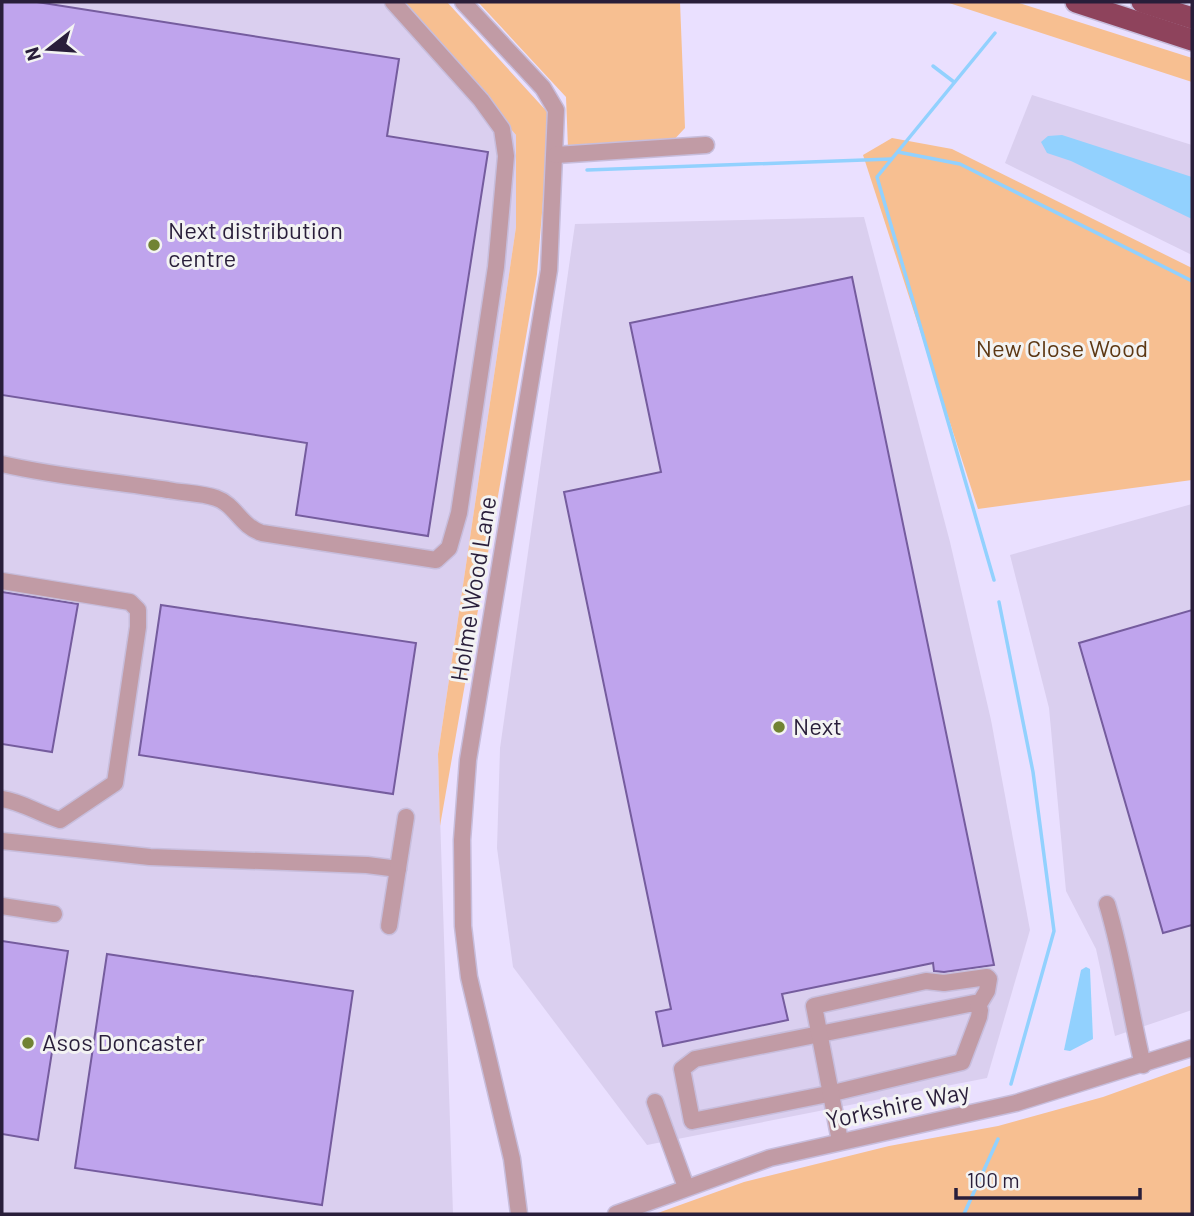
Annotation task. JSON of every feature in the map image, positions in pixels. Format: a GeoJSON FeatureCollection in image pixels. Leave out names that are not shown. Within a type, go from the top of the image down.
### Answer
{"type":"FeatureCollection","features":[{"type":"Feature","properties":{"kind":"highway"},"geometry":{"type":"LineString","coordinates":[[1076,2],[1192,40]]}},
{"type":"Feature","properties":{"kind":"highway"},"geometry":{"type":"LineString","coordinates":[[1142,2],[1192,18]]}},
{"type":"Feature","properties":{"kind":"street"},"geometry":{"type":"LineString","coordinates":[[2,464],[49,475],[125,483],[218,498],[233,510],[249,529],[262,533],[436,560],[449,548],[459,513],[483,359],[496,267],[506,156],[502,129],[481,100],[393,2]]}},
{"type":"Feature","properties":{"kind":"street","name":"Holme Wood Lane"},"geometry":{"type":"LineString","coordinates":[[463,2],[543,88],[556,110],[550,270],[468,760],[462,840],[463,926],[469,977],[512,1159],[519,1214]]}},
{"type":"Feature","properties":{"kind":"street"},"geometry":{"type":"LineString","coordinates":[[556,155],[706,145]]}},
{"type":"Feature","properties":{"kind":"street"},"geometry":{"type":"LineString","coordinates":[[2,581],[130,602],[138,610],[115,783],[60,820],[41,815],[17,801],[2,799]]}},
{"type":"Feature","properties":{"kind":"street"},"geometry":{"type":"LineString","coordinates":[[388,926],[406,817]]}},
{"type":"Feature","properties":{"kind":"street"},"geometry":{"type":"LineString","coordinates":[[2,841],[150,858],[367,864],[398,869]]}},
{"type":"Feature","properties":{"kind":"street"},"geometry":{"type":"LineString","coordinates":[[1107,904],[1120,947],[1129,1005],[1143,1065]]}},
{"type":"Feature","properties":{"kind":"street"},"geometry":{"type":"LineString","coordinates":[[2,906],[54,914]]}},
{"type":"Feature","properties":{"kind":"street"},"geometry":{"type":"LineString","coordinates":[[840,1141],[833,1093],[820,1034],[814,1006],[926,981],[944,983],[988,977],[987,992],[978,1006],[979,1017],[962,1062],[833,1093],[692,1121],[682,1069],[688,1062],[820,1034],[974,1003],[978,1006]]}},
{"type":"Feature","properties":{"kind":"street","name":"Yorkshire Way"},"geometry":{"type":"LineString","coordinates":[[616,1214],[771,1158],[993,1109],[1192,1048]]}},
{"type":"Feature","properties":{"kind":"street"},"geometry":{"type":"LineString","coordinates":[[655,1102],[687,1187]]}},
{"type":"Feature","properties":{"kind":"shaded area"},"geometry":{"type":"Polygon","coordinates":[[[2,2],[400,2],[516,135],[516,227],[438,754],[453,1214],[2,1214],[2,2]]]}},
{"type":"Feature","properties":{"kind":"shaded area"},"geometry":{"type":"Polygon","coordinates":[[[1032,95],[1192,145],[1192,255],[1005,163],[1032,95]]]}},
{"type":"Feature","properties":{"kind":"shaded area"},"geometry":{"type":"Polygon","coordinates":[[[864,217],[950,542],[991,720],[1030,930],[987,1078],[647,1145],[513,967],[497,848],[500,748],[575,224],[864,217]]]}},
{"type":"Feature","properties":{"kind":"shaded area"},"geometry":{"type":"Polygon","coordinates":[[[1192,504],[1192,1010],[1115,1036],[1096,949],[1066,891],[1049,708],[1010,555],[1192,504]]]}},
{"type":"Feature","properties":{"kind":"green space"},"geometry":{"type":"Polygon","coordinates":[[[401,2],[447,2],[550,115],[537,274],[440,826],[438,754],[516,227],[516,135],[401,2]]]}},
{"type":"Feature","properties":{"kind":"green space"},"geometry":{"type":"Polygon","coordinates":[[[478,2],[680,2],[685,128],[670,144],[568,148],[566,97],[478,2]]]}},
{"type":"Feature","properties":{"kind":"green space"},"geometry":{"type":"Polygon","coordinates":[[[946,2],[1016,2],[1192,58],[1192,82],[946,2]]]}},
{"type":"Feature","properties":{"kind":"green space","name":"New Close Wood"},"geometry":{"type":"Polygon","coordinates":[[[892,138],[952,149],[1192,268],[1192,480],[978,509],[863,155],[892,138]]]}},
{"type":"Feature","properties":{"kind":"green space"},"geometry":{"type":"Polygon","coordinates":[[[1192,1065],[1192,1214],[655,1214],[744,1182],[889,1146],[998,1126],[1103,1097],[1192,1065]]]}},
{"type":"Feature","properties":{"kind":"water"},"geometry":{"type":"Polygon","coordinates":[[[1062,135],[1192,177],[1192,219],[1071,161],[1047,153],[1041,142],[1048,136],[1062,135]]]}},
{"type":"Feature","properties":{"kind":"water"},"geometry":{"type":"Polygon","coordinates":[[[1086,967],[1090,969],[1093,1039],[1070,1051],[1064,1050],[1081,970],[1086,967]]]}},
{"type":"Feature","properties":{"kind":"building"},"geometry":{"type":"Polygon","coordinates":[[[2,2],[37,2],[399,59],[387,136],[488,152],[428,536],[296,515],[307,443],[2,395],[2,2]]]}},
{"type":"Feature","properties":{"kind":"building","name":"Next"},"geometry":{"type":"Polygon","coordinates":[[[852,277],[994,965],[944,972],[934,971],[933,963],[782,994],[788,1020],[663,1046],[656,1012],[671,1009],[564,492],[661,472],[630,323],[852,277]]]}},
{"type":"Feature","properties":{"kind":"building"},"geometry":{"type":"Polygon","coordinates":[[[2,592],[78,604],[52,752],[2,744],[2,592]]]}},
{"type":"Feature","properties":{"kind":"building"},"geometry":{"type":"Polygon","coordinates":[[[161,605],[416,643],[393,794],[139,755],[161,605]]]}},
{"type":"Feature","properties":{"kind":"building"},"geometry":{"type":"Polygon","coordinates":[[[1192,610],[1192,925],[1163,933],[1079,643],[1192,610]]]}},
{"type":"Feature","properties":{"kind":"building","name":"Asos Doncaster"},"geometry":{"type":"Polygon","coordinates":[[[2,941],[68,951],[38,1140],[2,1134],[2,941]]]}},
{"type":"Feature","properties":{"kind":"building"},"geometry":{"type":"Polygon","coordinates":[[[107,954],[353,991],[322,1205],[75,1168],[107,954]]]}},
{"type":"Feature","properties":{"kind":"waterway"},"geometry":{"type":"LineString","coordinates":[[994,580],[877,177],[995,33]]}},
{"type":"Feature","properties":{"kind":"waterway"},"geometry":{"type":"LineString","coordinates":[[933,66],[954,82]]}},
{"type":"Feature","properties":{"kind":"waterway"},"geometry":{"type":"LineString","coordinates":[[898,152],[960,164],[1192,281]]}},
{"type":"Feature","properties":{"kind":"waterway"},"geometry":{"type":"LineString","coordinates":[[587,170],[891,159]]}},
{"type":"Feature","properties":{"kind":"waterway"},"geometry":{"type":"LineString","coordinates":[[999,602],[1033,772],[1054,931],[1011,1084]]}},
{"type":"Feature","properties":{"kind":"waterway"},"geometry":{"type":"LineString","coordinates":[[964,1214],[998,1139]]}},
{"type":"Feature","properties":{"kind":"place","name":"Next distribution centre"},"geometry":{"type":"Point","coordinates":[154,245]}},
{"type":"Feature","properties":{"kind":"place","name":"Next"},"geometry":{"type":"Point","coordinates":[779,727]}},
{"type":"Feature","properties":{"kind":"place","name":"Asos Doncaster"},"geometry":{"type":"Point","coordinates":[28,1043]}}]}
